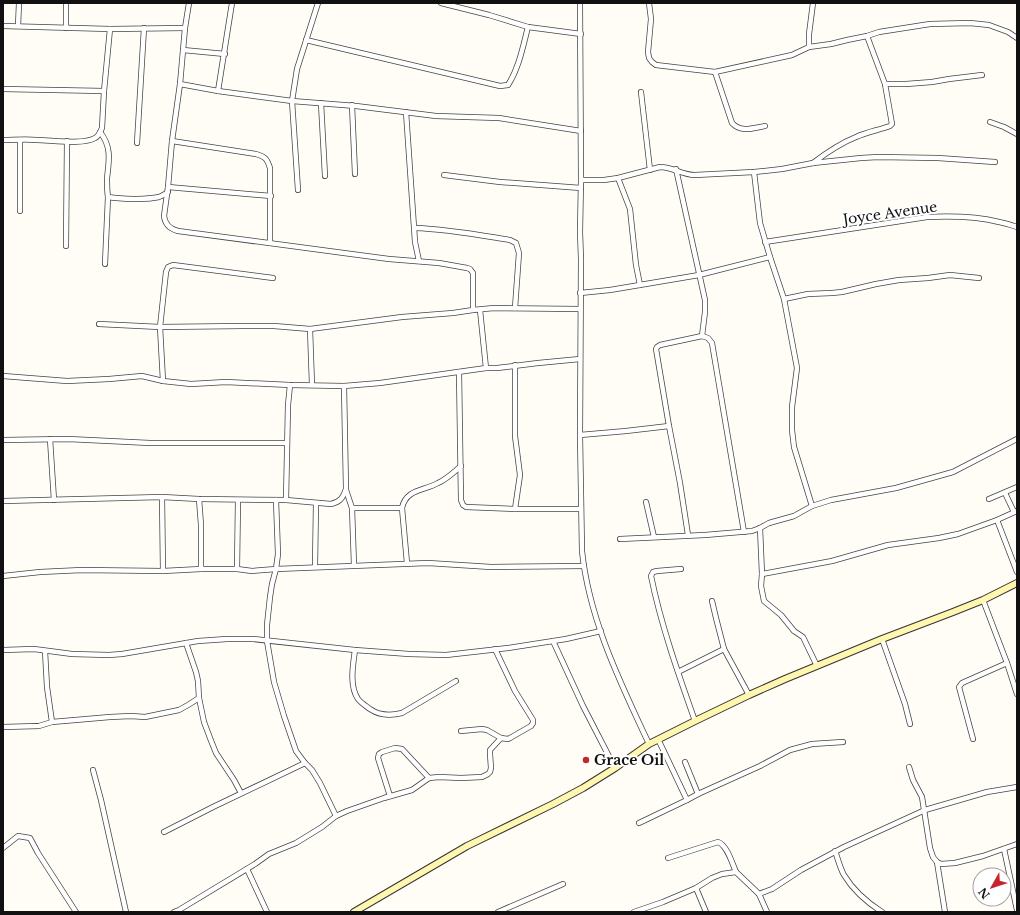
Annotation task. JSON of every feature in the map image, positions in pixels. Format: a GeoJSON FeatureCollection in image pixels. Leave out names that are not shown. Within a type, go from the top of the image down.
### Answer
{"type":"FeatureCollection","features":[{"type":"Feature","properties":{"kind":"main road"},"geometry":{"type":"LineString","coordinates":[[354,912],[459,851],[583,788],[658,739],[749,695],[882,638],[983,600],[1017,583]]}},
{"type":"Feature","properties":{"kind":"street"},"geometry":{"type":"LineString","coordinates":[[18,26],[19,3]]}},
{"type":"Feature","properties":{"kind":"street"},"geometry":{"type":"LineString","coordinates":[[66,3],[66,28]]}},
{"type":"Feature","properties":{"kind":"street"},"geometry":{"type":"LineString","coordinates":[[189,3],[164,216],[166,223],[170,228],[178,231],[389,259],[439,263],[470,269],[474,277],[474,310]]}},
{"type":"Feature","properties":{"kind":"street"},"geometry":{"type":"LineString","coordinates":[[218,91],[232,3]]}},
{"type":"Feature","properties":{"kind":"street"},"geometry":{"type":"LineString","coordinates":[[298,190],[292,101],[297,69],[318,3]]}},
{"type":"Feature","properties":{"kind":"street"},"geometry":{"type":"LineString","coordinates":[[441,3],[528,27],[581,34]]}},
{"type":"Feature","properties":{"kind":"street"},"geometry":{"type":"LineString","coordinates":[[580,3],[580,435],[582,551],[594,613],[626,694],[649,744]]}},
{"type":"Feature","properties":{"kind":"street"},"geometry":{"type":"LineString","coordinates":[[649,3],[650,19],[648,52],[649,58],[652,62],[656,65],[715,72],[792,54],[810,47],[868,36],[879,32],[930,24],[970,23],[988,25],[1008,32],[1017,38]]}},
{"type":"Feature","properties":{"kind":"street"},"geometry":{"type":"LineString","coordinates":[[810,47],[809,34],[813,3]]}},
{"type":"Feature","properties":{"kind":"street"},"geometry":{"type":"LineString","coordinates":[[3,26],[110,29],[185,28]]}},
{"type":"Feature","properties":{"kind":"street"},"geometry":{"type":"LineString","coordinates":[[306,40],[500,86],[508,84],[512,79],[517,67],[528,27]]}},
{"type":"Feature","properties":{"kind":"street"},"geometry":{"type":"LineString","coordinates":[[137,143],[144,28]]}},
{"type":"Feature","properties":{"kind":"street"},"geometry":{"type":"LineString","coordinates":[[3,140],[76,141],[95,139],[102,128],[110,29]]}},
{"type":"Feature","properties":{"kind":"street"},"geometry":{"type":"LineString","coordinates":[[813,163],[857,136],[890,126],[892,124],[885,84],[868,36]]}},
{"type":"Feature","properties":{"kind":"street"},"geometry":{"type":"LineString","coordinates":[[183,50],[225,54]]}},
{"type":"Feature","properties":{"kind":"street"},"geometry":{"type":"LineString","coordinates":[[715,72],[732,124],[736,128],[744,130],[765,126]]}},
{"type":"Feature","properties":{"kind":"street"},"geometry":{"type":"LineString","coordinates":[[885,84],[917,84],[982,75]]}},
{"type":"Feature","properties":{"kind":"street"},"geometry":{"type":"LineString","coordinates":[[180,84],[218,91],[292,101],[352,105],[436,116],[499,118],[581,131]]}},
{"type":"Feature","properties":{"kind":"street"},"geometry":{"type":"LineString","coordinates":[[3,89],[104,91]]}},
{"type":"Feature","properties":{"kind":"street"},"geometry":{"type":"LineString","coordinates":[[641,92],[650,170]]}},
{"type":"Feature","properties":{"kind":"street"},"geometry":{"type":"LineString","coordinates":[[321,103],[325,176]]}},
{"type":"Feature","properties":{"kind":"street"},"geometry":{"type":"LineString","coordinates":[[352,105],[355,174]]}},
{"type":"Feature","properties":{"kind":"street"},"geometry":{"type":"LineString","coordinates":[[406,112],[418,261]]}},
{"type":"Feature","properties":{"kind":"street"},"geometry":{"type":"LineString","coordinates":[[990,122],[1017,134]]}},
{"type":"Feature","properties":{"kind":"street"},"geometry":{"type":"LineString","coordinates":[[100,132],[108,144],[110,154],[107,179],[108,197],[105,264]]}},
{"type":"Feature","properties":{"kind":"street"},"geometry":{"type":"LineString","coordinates":[[20,140],[20,211]]}},
{"type":"Feature","properties":{"kind":"street"},"geometry":{"type":"LineString","coordinates":[[66,246],[67,141]]}},
{"type":"Feature","properties":{"kind":"street"},"geometry":{"type":"LineString","coordinates":[[172,141],[256,154],[266,158],[270,168],[270,242]]}},
{"type":"Feature","properties":{"kind":"street"},"geometry":{"type":"LineString","coordinates":[[581,180],[604,180],[618,178],[664,167],[676,169],[695,176],[754,172],[782,169],[813,163],[878,157],[938,158],[995,162]]}},
{"type":"Feature","properties":{"kind":"street"},"geometry":{"type":"LineString","coordinates":[[676,169],[705,300],[702,336]]}},
{"type":"Feature","properties":{"kind":"street"},"geometry":{"type":"LineString","coordinates":[[754,172],[760,223],[784,299],[797,368],[792,407],[792,438],[812,506]]}},
{"type":"Feature","properties":{"kind":"street"},"geometry":{"type":"LineString","coordinates":[[444,175],[500,182],[581,188]]}},
{"type":"Feature","properties":{"kind":"street"},"geometry":{"type":"LineString","coordinates":[[618,178],[630,210],[636,265],[640,285]]}},
{"type":"Feature","properties":{"kind":"street"},"geometry":{"type":"LineString","coordinates":[[108,197],[158,197],[168,190],[271,196]]}},
{"type":"Feature","properties":{"kind":"street","name":"Joyce Avenue"},"geometry":{"type":"LineString","coordinates":[[765,242],[927,217],[968,217],[1000,222],[1017,227]]}},
{"type":"Feature","properties":{"kind":"street"},"geometry":{"type":"LineString","coordinates":[[415,228],[465,233],[513,241],[517,246],[519,253],[515,308]]}},
{"type":"Feature","properties":{"kind":"street"},"geometry":{"type":"LineString","coordinates":[[580,293],[610,290],[699,275],[770,257]]}},
{"type":"Feature","properties":{"kind":"street"},"geometry":{"type":"LineString","coordinates":[[163,381],[160,327],[166,272],[168,268],[173,265],[273,278]]}},
{"type":"Feature","properties":{"kind":"street"},"geometry":{"type":"LineString","coordinates":[[784,299],[808,294],[842,292],[899,280],[950,275],[979,278]]}},
{"type":"Feature","properties":{"kind":"street"},"geometry":{"type":"LineString","coordinates":[[99,324],[160,327],[274,326],[310,329],[402,317],[474,310],[515,308],[580,309]]}},
{"type":"Feature","properties":{"kind":"street"},"geometry":{"type":"LineString","coordinates":[[480,310],[486,368]]}},
{"type":"Feature","properties":{"kind":"street"},"geometry":{"type":"LineString","coordinates":[[310,329],[312,385]]}},
{"type":"Feature","properties":{"kind":"street"},"geometry":{"type":"LineString","coordinates":[[688,535],[656,349],[660,345],[702,336],[708,338],[712,343],[744,532]]}},
{"type":"Feature","properties":{"kind":"street"},"geometry":{"type":"LineString","coordinates":[[3,376],[67,381],[142,376],[163,381],[191,384],[226,382],[344,386],[380,383],[486,368],[580,359]]}},
{"type":"Feature","properties":{"kind":"street"},"geometry":{"type":"LineString","coordinates":[[515,365],[514,436],[520,475],[515,508]]}},
{"type":"Feature","properties":{"kind":"street"},"geometry":{"type":"LineString","coordinates":[[459,372],[461,500],[463,505],[466,507],[581,509]]}},
{"type":"Feature","properties":{"kind":"street"},"geometry":{"type":"LineString","coordinates":[[286,500],[286,444],[290,385]]}},
{"type":"Feature","properties":{"kind":"street"},"geometry":{"type":"LineString","coordinates":[[344,386],[346,489],[352,508],[354,565]]}},
{"type":"Feature","properties":{"kind":"street"},"geometry":{"type":"LineString","coordinates":[[580,435],[669,426]]}},
{"type":"Feature","properties":{"kind":"street"},"geometry":{"type":"LineString","coordinates":[[3,440],[50,439],[150,443],[286,444]]}},
{"type":"Feature","properties":{"kind":"street"},"geometry":{"type":"LineString","coordinates":[[50,439],[54,500]]}},
{"type":"Feature","properties":{"kind":"street"},"geometry":{"type":"LineString","coordinates":[[620,539],[744,532],[760,528],[769,523],[799,514],[812,506],[831,500],[896,488],[952,472],[1017,439]]}},
{"type":"Feature","properties":{"kind":"street"},"geometry":{"type":"LineString","coordinates":[[406,563],[402,508],[403,503],[411,494],[438,483],[461,466]]}},
{"type":"Feature","properties":{"kind":"street"},"geometry":{"type":"LineString","coordinates":[[989,499],[1017,487]]}},
{"type":"Feature","properties":{"kind":"street"},"geometry":{"type":"LineString","coordinates":[[3,501],[162,498],[286,500],[331,504],[336,503],[342,498],[346,489]]}},
{"type":"Feature","properties":{"kind":"street"},"geometry":{"type":"LineString","coordinates":[[762,574],[832,561],[888,545],[958,534],[997,520],[1016,511],[1005,493]]}},
{"type":"Feature","properties":{"kind":"street"},"geometry":{"type":"LineString","coordinates":[[162,498],[163,571]]}},
{"type":"Feature","properties":{"kind":"street"},"geometry":{"type":"LineString","coordinates":[[199,499],[201,525],[201,569]]}},
{"type":"Feature","properties":{"kind":"street"},"geometry":{"type":"LineString","coordinates":[[238,500],[238,569]]}},
{"type":"Feature","properties":{"kind":"street"},"geometry":{"type":"LineString","coordinates":[[276,500],[278,554],[272,584],[267,624],[267,641],[274,682],[296,751],[312,770],[336,816]]}},
{"type":"Feature","properties":{"kind":"street"},"geometry":{"type":"LineString","coordinates":[[646,502],[654,538]]}},
{"type":"Feature","properties":{"kind":"street"},"geometry":{"type":"LineString","coordinates":[[315,567],[316,503]]}},
{"type":"Feature","properties":{"kind":"street"},"geometry":{"type":"LineString","coordinates":[[352,508],[402,508]]}},
{"type":"Feature","properties":{"kind":"street"},"geometry":{"type":"LineString","coordinates":[[997,520],[1017,572]]}},
{"type":"Feature","properties":{"kind":"street"},"geometry":{"type":"LineString","coordinates":[[760,528],[762,574],[761,586],[764,601],[781,615],[794,631],[803,637],[817,666]]}},
{"type":"Feature","properties":{"kind":"street"},"geometry":{"type":"LineString","coordinates":[[3,576],[82,570],[252,570],[406,563],[491,567],[584,566]]}},
{"type":"Feature","properties":{"kind":"street"},"geometry":{"type":"LineString","coordinates":[[681,569],[657,571],[653,572],[652,576],[656,599],[678,672],[695,721]]}},
{"type":"Feature","properties":{"kind":"street"},"geometry":{"type":"LineString","coordinates":[[983,600],[1017,694]]}},
{"type":"Feature","properties":{"kind":"street"},"geometry":{"type":"LineString","coordinates":[[712,601],[724,649],[749,695]]}},
{"type":"Feature","properties":{"kind":"street"},"geometry":{"type":"LineString","coordinates":[[3,650],[34,650],[84,655],[109,655],[198,641],[253,639],[355,650],[446,655],[495,650],[553,641],[601,631]]}},
{"type":"Feature","properties":{"kind":"street"},"geometry":{"type":"LineString","coordinates":[[882,638],[905,704],[910,724]]}},
{"type":"Feature","properties":{"kind":"street"},"geometry":{"type":"LineString","coordinates":[[553,641],[615,768]]}},
{"type":"Feature","properties":{"kind":"street"},"geometry":{"type":"LineString","coordinates":[[186,643],[198,680],[199,698],[204,722],[216,753],[234,780],[241,794]]}},
{"type":"Feature","properties":{"kind":"street"},"geometry":{"type":"LineString","coordinates":[[678,672],[724,649]]}},
{"type":"Feature","properties":{"kind":"street"},"geometry":{"type":"LineString","coordinates":[[355,650],[352,670],[355,694],[359,700],[374,712],[380,714],[393,716],[402,713],[456,681]]}},
{"type":"Feature","properties":{"kind":"street"},"geometry":{"type":"LineString","coordinates":[[461,732],[482,729],[487,730],[501,738],[508,739],[534,723],[515,691],[495,650]]}},
{"type":"Feature","properties":{"kind":"street"},"geometry":{"type":"LineString","coordinates":[[45,651],[47,687],[52,722]]}},
{"type":"Feature","properties":{"kind":"street"},"geometry":{"type":"LineString","coordinates":[[973,739],[959,687],[962,683],[1007,663]]}},
{"type":"Feature","properties":{"kind":"street"},"geometry":{"type":"LineString","coordinates":[[3,726],[38,726],[52,722],[121,716],[144,717],[179,710],[199,698]]}},
{"type":"Feature","properties":{"kind":"street"},"geometry":{"type":"LineString","coordinates":[[174,912],[247,869],[269,854],[296,843],[310,835],[336,816],[346,811],[412,790],[429,778],[482,777],[488,774],[491,768],[490,750],[501,738]]}},
{"type":"Feature","properties":{"kind":"street"},"geometry":{"type":"LineString","coordinates":[[658,739],[687,800]]}},
{"type":"Feature","properties":{"kind":"street"},"geometry":{"type":"LineString","coordinates":[[639,823],[760,766],[790,750],[812,744],[843,742]]}},
{"type":"Feature","properties":{"kind":"street"},"geometry":{"type":"LineString","coordinates":[[390,796],[378,758],[379,754],[382,752],[395,748],[402,749],[429,778]]}},
{"type":"Feature","properties":{"kind":"street"},"geometry":{"type":"LineString","coordinates":[[685,762],[698,794]]}},
{"type":"Feature","properties":{"kind":"street"},"geometry":{"type":"LineString","coordinates":[[164,832],[305,763]]}},
{"type":"Feature","properties":{"kind":"street"},"geometry":{"type":"LineString","coordinates":[[909,767],[913,780],[922,797],[930,848],[933,857],[937,862],[945,912]]}},
{"type":"Feature","properties":{"kind":"street"},"geometry":{"type":"LineString","coordinates":[[94,770],[126,912]]}},
{"type":"Feature","properties":{"kind":"street"},"geometry":{"type":"LineString","coordinates":[[759,894],[772,889],[801,870],[835,851],[865,836],[925,810],[987,792],[1017,787]]}},
{"type":"Feature","properties":{"kind":"street"},"geometry":{"type":"LineString","coordinates":[[3,848],[18,836],[30,838],[76,912]]}},
{"type":"Feature","properties":{"kind":"street"},"geometry":{"type":"LineString","coordinates":[[668,858],[718,842],[721,843],[725,847],[736,872],[759,894],[767,912]]}},
{"type":"Feature","properties":{"kind":"street"},"geometry":{"type":"LineString","coordinates":[[937,862],[941,864],[955,864],[1017,844]]}},
{"type":"Feature","properties":{"kind":"street"},"geometry":{"type":"LineString","coordinates":[[1004,849],[1017,910]]}},
{"type":"Feature","properties":{"kind":"street"},"geometry":{"type":"LineString","coordinates":[[835,851],[841,870],[847,880],[864,899],[882,912]]}},
{"type":"Feature","properties":{"kind":"street"},"geometry":{"type":"LineString","coordinates":[[247,869],[267,912]]}},
{"type":"Feature","properties":{"kind":"street"},"geometry":{"type":"LineString","coordinates":[[634,912],[696,888],[712,878],[722,874],[736,872]]}},
{"type":"Feature","properties":{"kind":"street"},"geometry":{"type":"LineString","coordinates":[[498,912],[563,884]]}},
{"type":"Feature","properties":{"kind":"street"},"geometry":{"type":"LineString","coordinates":[[696,888],[706,912]]}},
{"type":"Feature","properties":{"kind":"place","name":"Grace Oil"},"geometry":{"type":"Point","coordinates":[586,760]}}]}
